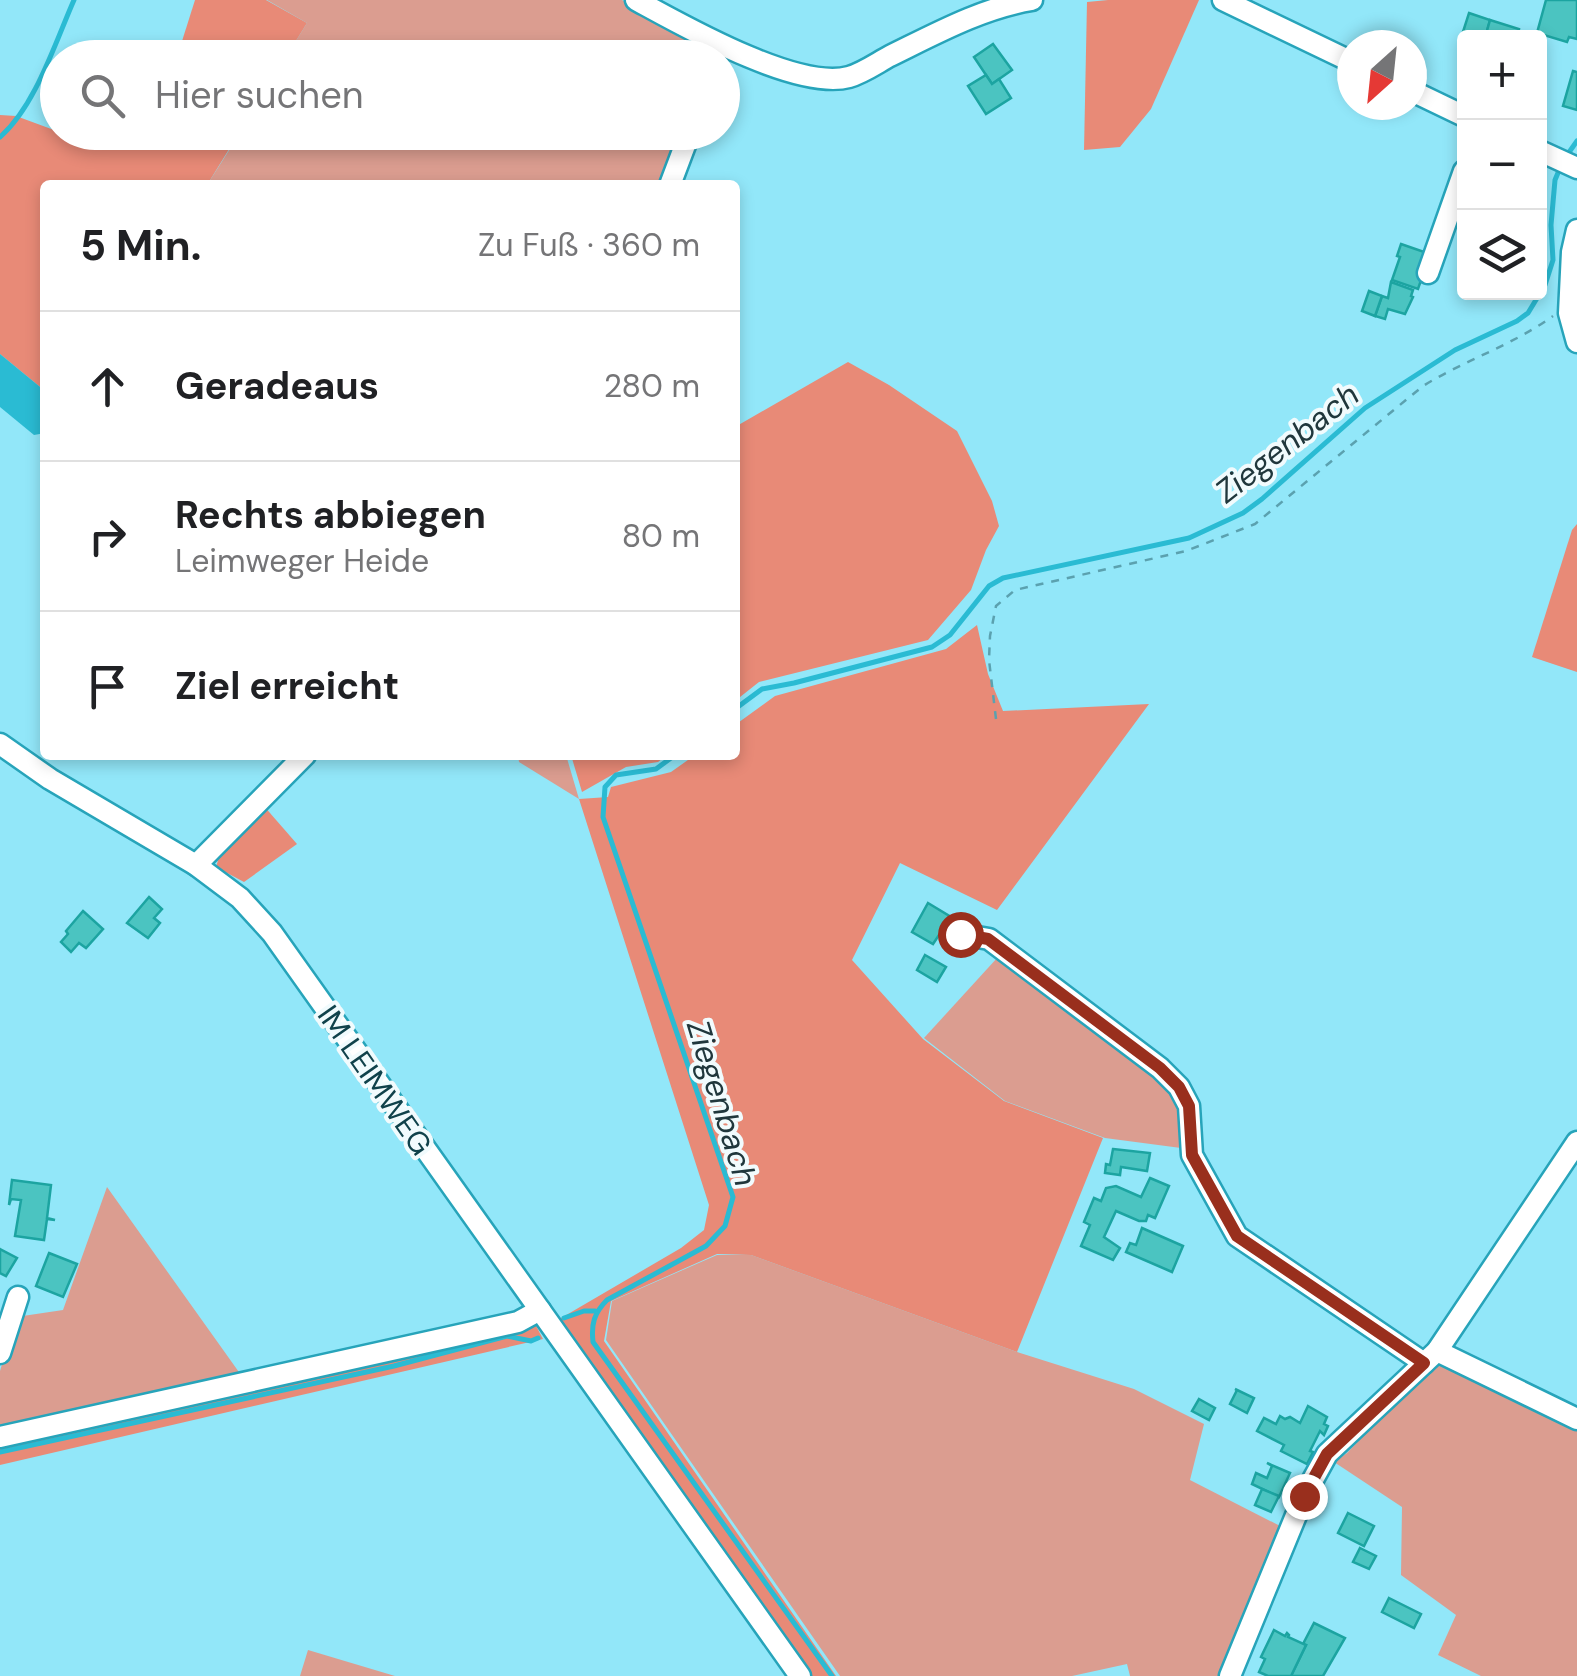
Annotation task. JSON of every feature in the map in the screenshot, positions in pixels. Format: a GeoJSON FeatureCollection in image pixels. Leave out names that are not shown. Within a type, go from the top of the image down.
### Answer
{"type":"FeatureCollection","features":[{"type":"Feature","properties":{"kind":"street"},"geometry":{"type":"LineString","coordinates":[[636,0],[701,40]]}},
{"type":"Feature","properties":{"kind":"street"},"geometry":{"type":"LineString","coordinates":[[740,57],[820,78],[848,77],[975,17],[1032,0]]}},
{"type":"Feature","properties":{"kind":"street"},"geometry":{"type":"LineString","coordinates":[[1223,0],[1337,55]]}},
{"type":"Feature","properties":{"kind":"street"},"geometry":{"type":"LineString","coordinates":[[1427,98],[1457,113]]}},
{"type":"Feature","properties":{"kind":"street"},"geometry":{"type":"LineString","coordinates":[[672,180],[683,150]]}},
{"type":"Feature","properties":{"kind":"street"},"geometry":{"type":"LineString","coordinates":[[1428,272],[1457,191]]}},
{"type":"Feature","properties":{"kind":"street"},"geometry":{"type":"LineString","coordinates":[[1577,230],[1569,313],[1577,342]]}},
{"type":"Feature","properties":{"kind":"street","name":"IM LEIMWEG"},"geometry":{"type":"LineString","coordinates":[[0,744],[50,779],[196,865],[240,898],[272,933],[800,1676]]}},
{"type":"Feature","properties":{"kind":"street"},"geometry":{"type":"LineString","coordinates":[[196,865],[301,760]]}},
{"type":"Feature","properties":{"kind":"street"},"geometry":{"type":"LineString","coordinates":[[960,934],[988,939],[1160,1068],[1179,1087],[1189,1106],[1192,1155],[1237,1236],[1431,1357],[1577,1419]]}},
{"type":"Feature","properties":{"kind":"street"},"geometry":{"type":"LineString","coordinates":[[1230,1676],[1304,1496],[1327,1454],[1431,1357],[1577,1142]]}},
{"type":"Feature","properties":{"kind":"street"},"geometry":{"type":"LineString","coordinates":[[0,1353],[18,1297]]}},
{"type":"Feature","properties":{"kind":"street"},"geometry":{"type":"LineString","coordinates":[[0,1437],[518,1322],[540,1310]]}},
{"type":"Feature","properties":{"kind":"path"},"geometry":{"type":"LineString","coordinates":[[996,719],[990,636],[996,606],[1015,590],[1186,551],[1255,524],[1423,386],[1534,330],[1570,305]]}},
{"type":"Feature","properties":{"kind":"shaded area"},"geometry":{"type":"Polygon","coordinates":[[[195,0],[266,0],[307,23],[296,40],[182,40],[195,0]]]}},
{"type":"Feature","properties":{"kind":"shaded area"},"geometry":{"type":"Polygon","coordinates":[[[267,0],[622,0],[696,40],[296,40],[307,23],[267,0]]]}},
{"type":"Feature","properties":{"kind":"shaded area"},"geometry":{"type":"Polygon","coordinates":[[[1199,0],[1151,109],[1120,147],[1084,150],[1087,2],[1199,0]]]}},
{"type":"Feature","properties":{"kind":"shaded area"},"geometry":{"type":"Polygon","coordinates":[[[0,115],[40,125],[40,150],[229,150],[210,180],[40,180],[40,387],[0,354],[0,115]]]}},
{"type":"Feature","properties":{"kind":"shaded area"},"geometry":{"type":"Polygon","coordinates":[[[229,150],[676,150],[665,180],[210,180],[229,150]]]}},
{"type":"Feature","properties":{"kind":"shaded area"},"geometry":{"type":"Polygon","coordinates":[[[848,362],[957,431],[992,501],[999,526],[971,590],[928,640],[759,682],[740,697],[740,424],[848,362]]]}},
{"type":"Feature","properties":{"kind":"shaded area"},"geometry":{"type":"Polygon","coordinates":[[[1577,524],[1577,672],[1532,657],[1577,524]]]}},
{"type":"Feature","properties":{"kind":"shaded area"},"geometry":{"type":"Polygon","coordinates":[[[977,625],[988,674],[1003,711],[1149,704],[997,910],[900,863],[852,960],[923,1039],[1004,1101],[1103,1138],[1017,1352],[751,1255],[717,1254],[611,1301],[604,1341],[836,1676],[809,1676],[556,1321],[681,1248],[704,1230],[709,1205],[579,799],[608,797],[611,787],[671,772],[688,760],[740,760],[740,721],[775,696],[946,649],[977,625]]]}},
{"type":"Feature","properties":{"kind":"shaded area"},"geometry":{"type":"Polygon","coordinates":[[[567,760],[579,799],[519,762],[567,760]]]}},
{"type":"Feature","properties":{"kind":"shaded area"},"geometry":{"type":"Polygon","coordinates":[[[572,760],[661,760],[626,767],[582,792],[572,760]]]}},
{"type":"Feature","properties":{"kind":"shaded area"},"geometry":{"type":"Polygon","coordinates":[[[263,805],[297,844],[244,882],[216,867],[222,847],[263,805]]]}},
{"type":"Feature","properties":{"kind":"shaded area"},"geometry":{"type":"Polygon","coordinates":[[[998,957],[1159,1075],[1181,1110],[1181,1148],[1105,1138],[1005,1101],[924,1038],[998,957]]]}},
{"type":"Feature","properties":{"kind":"shaded area"},"geometry":{"type":"Polygon","coordinates":[[[107,1187],[241,1375],[0,1432],[0,1371],[16,1317],[63,1310],[107,1187]]]}},
{"type":"Feature","properties":{"kind":"shaded area"},"geometry":{"type":"Polygon","coordinates":[[[717,1255],[751,1255],[1017,1352],[1134,1389],[1204,1424],[1190,1480],[1282,1527],[1225,1676],[1130,1676],[1127,1664],[1072,1676],[840,1676],[606,1340],[612,1301],[717,1255]]]}},
{"type":"Feature","properties":{"kind":"shaded area"},"geometry":{"type":"Polygon","coordinates":[[[535,1324],[543,1339],[0,1465],[0,1446],[535,1324]]]}},
{"type":"Feature","properties":{"kind":"shaded area"},"geometry":{"type":"Polygon","coordinates":[[[1445,1364],[1577,1427],[1577,1676],[1481,1676],[1438,1655],[1456,1615],[1401,1575],[1402,1507],[1334,1462],[1426,1370],[1445,1364]]]}},
{"type":"Feature","properties":{"kind":"shaded area"},"geometry":{"type":"Polygon","coordinates":[[[308,1650],[395,1676],[300,1676],[308,1650]]]}},
{"type":"Feature","properties":{"kind":"water"},"geometry":{"type":"Polygon","coordinates":[[[0,354],[40,387],[40,434],[34,435],[0,407],[0,354]]]}},
{"type":"Feature","properties":{"kind":"building"},"geometry":{"type":"Polygon","coordinates":[[[1546,0],[1577,0],[1577,39],[1569,37],[1567,42],[1547,36],[1547,30],[1538,30],[1546,0]]]}},
{"type":"Feature","properties":{"kind":"building"},"geometry":{"type":"Polygon","coordinates":[[[1469,13],[1490,20],[1487,30],[1464,30],[1469,13]]]}},
{"type":"Feature","properties":{"kind":"building"},"geometry":{"type":"Polygon","coordinates":[[[1490,20],[1519,29],[1519,30],[1487,30],[1490,20]]]}},
{"type":"Feature","properties":{"kind":"building"},"geometry":{"type":"Polygon","coordinates":[[[993,44],[1012,70],[992,84],[974,57],[993,44]]]}},
{"type":"Feature","properties":{"kind":"building"},"geometry":{"type":"Polygon","coordinates":[[[1573,71],[1577,72],[1577,110],[1563,106],[1573,71]]]}},
{"type":"Feature","properties":{"kind":"building"},"geometry":{"type":"Polygon","coordinates":[[[986,75],[992,84],[999,79],[1011,98],[986,114],[968,86],[986,75]]]}},
{"type":"Feature","properties":{"kind":"building"},"geometry":{"type":"Polygon","coordinates":[[[1401,244],[1430,254],[1418,289],[1392,280],[1401,244]]]}},
{"type":"Feature","properties":{"kind":"building"},"geometry":{"type":"Polygon","coordinates":[[[1391,282],[1413,290],[1405,314],[1388,309],[1385,319],[1375,316],[1382,296],[1388,298],[1391,282]]]}},
{"type":"Feature","properties":{"kind":"building"},"geometry":{"type":"Polygon","coordinates":[[[1369,291],[1382,296],[1375,316],[1362,311],[1369,291]]]}},
{"type":"Feature","properties":{"kind":"building"},"geometry":{"type":"Polygon","coordinates":[[[149,897],[162,909],[154,918],[160,923],[148,938],[127,923],[149,897]]]}},
{"type":"Feature","properties":{"kind":"building"},"geometry":{"type":"Polygon","coordinates":[[[928,903],[951,917],[933,944],[912,932],[928,903]]]}},
{"type":"Feature","properties":{"kind":"building"},"geometry":{"type":"Polygon","coordinates":[[[83,911],[103,929],[86,948],[79,943],[71,952],[61,942],[83,911]]]}},
{"type":"Feature","properties":{"kind":"building"},"geometry":{"type":"Polygon","coordinates":[[[925,955],[946,967],[937,982],[917,970],[925,955]]]}},
{"type":"Feature","properties":{"kind":"building"},"geometry":{"type":"Polygon","coordinates":[[[1113,1149],[1150,1153],[1147,1171],[1121,1167],[1120,1175],[1105,1173],[1113,1149]]]}},
{"type":"Feature","properties":{"kind":"building"},"geometry":{"type":"Polygon","coordinates":[[[1150,1178],[1169,1186],[1155,1218],[1148,1215],[1146,1221],[1139,1221],[1116,1211],[1104,1237],[1120,1248],[1113,1260],[1081,1246],[1090,1225],[1084,1222],[1094,1198],[1101,1201],[1106,1188],[1116,1186],[1141,1197],[1150,1178]]]}},
{"type":"Feature","properties":{"kind":"building"},"geometry":{"type":"Polygon","coordinates":[[[12,1180],[51,1185],[47,1218],[55,1220],[47,1219],[44,1240],[15,1236],[21,1200],[11,1199],[9,1205],[12,1180]]]}},
{"type":"Feature","properties":{"kind":"building"},"geometry":{"type":"Polygon","coordinates":[[[1142,1228],[1183,1246],[1172,1272],[1126,1252],[1130,1243],[1136,1245],[1142,1228]]]}},
{"type":"Feature","properties":{"kind":"building"},"geometry":{"type":"Polygon","coordinates":[[[0,1249],[17,1258],[6,1276],[0,1273],[0,1249]]]}},
{"type":"Feature","properties":{"kind":"building"},"geometry":{"type":"Polygon","coordinates":[[[49,1253],[77,1264],[63,1297],[36,1286],[49,1253]]]}},
{"type":"Feature","properties":{"kind":"building"},"geometry":{"type":"Polygon","coordinates":[[[1235,1389],[1254,1398],[1247,1413],[1230,1404],[1235,1389]]]}},
{"type":"Feature","properties":{"kind":"building"},"geometry":{"type":"Polygon","coordinates":[[[1199,1399],[1215,1408],[1209,1420],[1192,1411],[1199,1399]]]}},
{"type":"Feature","properties":{"kind":"building"},"geometry":{"type":"Polygon","coordinates":[[[1308,1406],[1327,1417],[1324,1424],[1328,1426],[1324,1435],[1320,1431],[1307,1464],[1281,1451],[1284,1445],[1257,1431],[1264,1418],[1276,1424],[1280,1416],[1290,1417],[1300,1423],[1308,1406]]]}},
{"type":"Feature","properties":{"kind":"building"},"geometry":{"type":"Polygon","coordinates":[[[1267,1463],[1290,1473],[1279,1497],[1252,1484],[1256,1473],[1267,1478],[1272,1466],[1267,1463]]]}},
{"type":"Feature","properties":{"kind":"building"},"geometry":{"type":"Polygon","coordinates":[[[1262,1489],[1279,1496],[1271,1512],[1255,1505],[1262,1489]]]}},
{"type":"Feature","properties":{"kind":"building"},"geometry":{"type":"Polygon","coordinates":[[[1348,1513],[1374,1526],[1364,1546],[1338,1533],[1348,1513]]]}},
{"type":"Feature","properties":{"kind":"building"},"geometry":{"type":"Polygon","coordinates":[[[1360,1548],[1376,1556],[1369,1569],[1353,1562],[1360,1548]]]}},
{"type":"Feature","properties":{"kind":"building"},"geometry":{"type":"Polygon","coordinates":[[[1389,1598],[1421,1614],[1414,1628],[1382,1612],[1389,1598]]]}},
{"type":"Feature","properties":{"kind":"building"},"geometry":{"type":"Polygon","coordinates":[[[1314,1623],[1345,1638],[1323,1676],[1291,1676],[1306,1645],[1303,1644],[1314,1623]]]}},
{"type":"Feature","properties":{"kind":"building"},"geometry":{"type":"Polygon","coordinates":[[[1274,1630],[1306,1645],[1291,1676],[1259,1672],[1265,1659],[1261,1657],[1274,1630]]]}},
{"type":"Feature","properties":{"kind":"waterway"},"geometry":{"type":"LineString","coordinates":[[57,40],[74,0]]}},
{"type":"Feature","properties":{"kind":"waterway"},"geometry":{"type":"LineString","coordinates":[[0,137],[24,109],[40,79]]}},
{"type":"Feature","properties":{"kind":"waterway","name":"Ziegenbach"},"geometry":{"type":"LineString","coordinates":[[1565,158],[1577,141]]}},
{"type":"Feature","properties":{"kind":"waterway","name":"Ziegenbach"},"geometry":{"type":"LineString","coordinates":[[740,705],[762,689],[932,647],[950,635],[989,586],[1003,578],[1189,538],[1243,513],[1365,408],[1455,350],[1528,313],[1545,285],[1553,260],[1551,225],[1555,180],[1560,168]]}},
{"type":"Feature","properties":{"kind":"waterway","name":"Ziegenbach"},"geometry":{"type":"LineString","coordinates":[[668,760],[656,769],[616,775],[605,787],[603,817],[733,1197],[725,1226],[706,1246],[607,1300],[594,1319],[593,1342],[832,1676]]}},
{"type":"Feature","properties":{"kind":"waterway"},"geometry":{"type":"LineString","coordinates":[[564,1318],[595,1311]]}},
{"type":"Feature","properties":{"kind":"waterway"},"geometry":{"type":"LineString","coordinates":[[0,1452],[394,1366],[507,1336],[531,1341],[538,1338]]}},
{"type":"Feature","properties":{"kind":"route"},"geometry":{"type":"LineString","coordinates":[[960,934],[988,939],[1160,1068],[1179,1087],[1189,1106],[1192,1155],[1237,1236],[1424,1363],[1327,1454],[1304,1496]]}}]}
